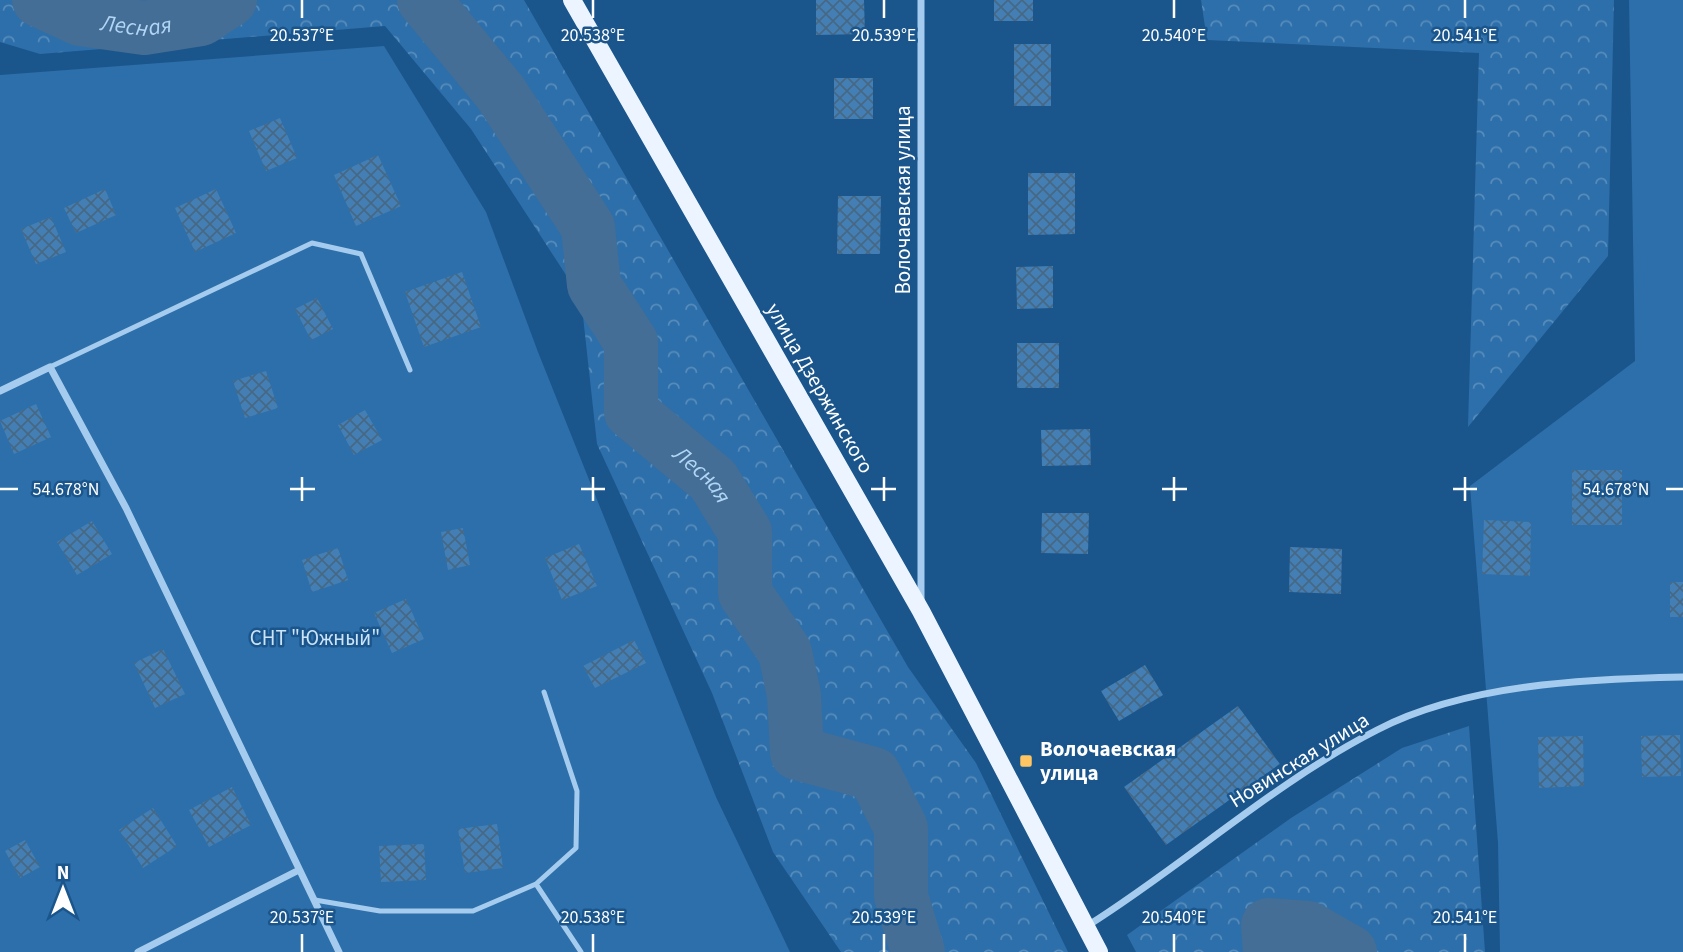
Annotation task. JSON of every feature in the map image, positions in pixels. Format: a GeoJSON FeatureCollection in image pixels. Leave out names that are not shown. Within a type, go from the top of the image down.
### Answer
{"type":"FeatureCollection","features":[{"type":"Feature","properties":{"kind":"main road","name":"улица Дзержинского"},"geometry":{"type":"LineString","coordinates":[[572,0],[921,611],[1099,952]]}},
{"type":"Feature","properties":{"kind":"street","name":"Волочаевская улица"},"geometry":{"type":"LineString","coordinates":[[921,0],[921,611]]}},
{"type":"Feature","properties":{"kind":"street"},"geometry":{"type":"LineString","coordinates":[[0,391],[50,367],[126,508],[253,770],[297,871],[339,952]]}},
{"type":"Feature","properties":{"kind":"street","name":"Новинская улица"},"geometry":{"type":"LineString","coordinates":[[1086,926],[1259,802],[1378,729],[1460,699],[1605,679],[1683,677]]}},
{"type":"Feature","properties":{"kind":"street"},"geometry":{"type":"LineString","coordinates":[[138,952],[297,871]]}},
{"type":"Feature","properties":{"kind":"lane"},"geometry":{"type":"LineString","coordinates":[[50,367],[312,243],[360,254],[410,370]]}},
{"type":"Feature","properties":{"kind":"lane"},"geometry":{"type":"LineString","coordinates":[[312,900],[380,911],[473,911],[536,884],[576,848],[576,791],[544,692]]}},
{"type":"Feature","properties":{"kind":"lane"},"geometry":{"type":"LineString","coordinates":[[536,884],[581,952]]}},
{"type":"Feature","properties":{"kind":"green space"},"geometry":{"type":"Polygon","coordinates":[[[0,0],[524,0],[908,667],[976,763],[1068,952],[841,952],[773,852],[712,693],[597,444],[581,298],[471,129],[385,26],[40,54],[0,42],[0,0]]]}},
{"type":"Feature","properties":{"kind":"green space"},"geometry":{"type":"Polygon","coordinates":[[[1201,0],[1614,0],[1608,256],[1468,427],[1479,53],[1207,40],[1201,0]]]}},
{"type":"Feature","properties":{"kind":"green space"},"geometry":{"type":"Polygon","coordinates":[[[1629,0],[1683,0],[1683,952],[1500,952],[1498,843],[1470,486],[1635,361],[1629,0]]]}},
{"type":"Feature","properties":{"kind":"green space","name":"СНТ \"Южный\""},"geometry":{"type":"Polygon","coordinates":[[[384,46],[486,212],[538,352],[716,797],[790,952],[0,952],[0,75],[384,46]]]}},
{"type":"Feature","properties":{"kind":"green space"},"geometry":{"type":"Polygon","coordinates":[[[1469,726],[1485,952],[1136,952],[1127,935],[1291,818],[1402,748],[1469,726]]]}},
{"type":"Feature","properties":{"kind":"building"},"geometry":{"type":"Polygon","coordinates":[[[816,0],[864,0],[865,34],[816,35],[816,0]]]}},
{"type":"Feature","properties":{"kind":"building"},"geometry":{"type":"Polygon","coordinates":[[[994,0],[1033,0],[1033,21],[994,21],[994,0]]]}},
{"type":"Feature","properties":{"kind":"building"},"geometry":{"type":"Polygon","coordinates":[[[1014,44],[1051,44],[1051,106],[1014,106],[1014,44]]]}},
{"type":"Feature","properties":{"kind":"building"},"geometry":{"type":"Polygon","coordinates":[[[834,78],[873,78],[873,119],[834,119],[834,78]]]}},
{"type":"Feature","properties":{"kind":"building"},"geometry":{"type":"Polygon","coordinates":[[[280,118],[297,158],[266,171],[249,131],[280,118]]]}},
{"type":"Feature","properties":{"kind":"building"},"geometry":{"type":"Polygon","coordinates":[[[378,155],[401,206],[356,226],[334,175],[378,155]]]}},
{"type":"Feature","properties":{"kind":"building"},"geometry":{"type":"Polygon","coordinates":[[[1028,173],[1075,173],[1075,234],[1028,235],[1028,173]]]}},
{"type":"Feature","properties":{"kind":"building"},"geometry":{"type":"Polygon","coordinates":[[[105,189],[116,215],[76,233],[64,208],[105,189]]]}},
{"type":"Feature","properties":{"kind":"building"},"geometry":{"type":"Polygon","coordinates":[[[216,189],[236,233],[195,252],[175,208],[216,189]]]}},
{"type":"Feature","properties":{"kind":"building"},"geometry":{"type":"Polygon","coordinates":[[[838,196],[881,196],[880,254],[837,254],[838,196]]]}},
{"type":"Feature","properties":{"kind":"building"},"geometry":{"type":"Polygon","coordinates":[[[51,217],[66,252],[36,264],[21,229],[51,217]]]}},
{"type":"Feature","properties":{"kind":"building"},"geometry":{"type":"Polygon","coordinates":[[[1053,266],[1053,308],[1017,309],[1016,267],[1053,266]]]}},
{"type":"Feature","properties":{"kind":"building"},"geometry":{"type":"Polygon","coordinates":[[[462,272],[481,327],[424,347],[405,292],[462,272]]]}},
{"type":"Feature","properties":{"kind":"building"},"geometry":{"type":"Polygon","coordinates":[[[317,298],[333,329],[311,340],[295,309],[317,298]]]}},
{"type":"Feature","properties":{"kind":"building"},"geometry":{"type":"Polygon","coordinates":[[[1017,343],[1059,343],[1059,388],[1017,388],[1017,343]]]}},
{"type":"Feature","properties":{"kind":"building"},"geometry":{"type":"Polygon","coordinates":[[[266,371],[278,408],[245,418],[233,381],[266,371]]]}},
{"type":"Feature","properties":{"kind":"building"},"geometry":{"type":"Polygon","coordinates":[[[36,404],[51,437],[14,454],[0,421],[36,404]]]}},
{"type":"Feature","properties":{"kind":"building"},"geometry":{"type":"Polygon","coordinates":[[[365,410],[382,440],[354,455],[338,425],[365,410]]]}},
{"type":"Feature","properties":{"kind":"building"},"geometry":{"type":"Polygon","coordinates":[[[1090,429],[1091,465],[1042,466],[1041,430],[1090,429]]]}},
{"type":"Feature","properties":{"kind":"building"},"geometry":{"type":"Polygon","coordinates":[[[1572,470],[1622,470],[1622,525],[1572,525],[1572,470]]]}},
{"type":"Feature","properties":{"kind":"building"},"geometry":{"type":"Polygon","coordinates":[[[1042,513],[1089,513],[1088,554],[1041,553],[1042,513]]]}},
{"type":"Feature","properties":{"kind":"building"},"geometry":{"type":"Polygon","coordinates":[[[1484,520],[1531,522],[1530,576],[1482,574],[1484,520]]]}},
{"type":"Feature","properties":{"kind":"building"},"geometry":{"type":"Polygon","coordinates":[[[92,521],[112,554],[77,575],[57,542],[92,521]]]}},
{"type":"Feature","properties":{"kind":"building"},"geometry":{"type":"Polygon","coordinates":[[[463,528],[470,565],[448,570],[441,532],[463,528]]]}},
{"type":"Feature","properties":{"kind":"building"},"geometry":{"type":"Polygon","coordinates":[[[579,544],[597,586],[562,600],[545,558],[579,544]]]}},
{"type":"Feature","properties":{"kind":"building"},"geometry":{"type":"Polygon","coordinates":[[[1290,547],[1342,549],[1341,594],[1289,592],[1290,547]]]}},
{"type":"Feature","properties":{"kind":"building"},"geometry":{"type":"Polygon","coordinates":[[[338,548],[348,580],[312,592],[302,560],[338,548]]]}},
{"type":"Feature","properties":{"kind":"building"},"geometry":{"type":"Polygon","coordinates":[[[1670,582],[1683,582],[1683,617],[1670,617],[1670,582]]]}},
{"type":"Feature","properties":{"kind":"building"},"geometry":{"type":"Polygon","coordinates":[[[406,599],[424,639],[392,653],[374,613],[406,599]]]}},
{"type":"Feature","properties":{"kind":"building"},"geometry":{"type":"Polygon","coordinates":[[[634,640],[646,663],[595,688],[583,666],[634,640]]]}},
{"type":"Feature","properties":{"kind":"building"},"geometry":{"type":"Polygon","coordinates":[[[163,649],[185,694],[155,708],[134,663],[163,649]]]}},
{"type":"Feature","properties":{"kind":"building"},"geometry":{"type":"Polygon","coordinates":[[[1145,665],[1163,695],[1119,721],[1101,691],[1145,665]]]}},
{"type":"Feature","properties":{"kind":"building"},"geometry":{"type":"Polygon","coordinates":[[[1238,706],[1280,764],[1166,845],[1124,787],[1238,706]]]}},
{"type":"Feature","properties":{"kind":"building"},"geometry":{"type":"Polygon","coordinates":[[[1680,735],[1681,776],[1642,777],[1641,736],[1680,735]]]}},
{"type":"Feature","properties":{"kind":"building"},"geometry":{"type":"Polygon","coordinates":[[[1583,736],[1584,786],[1539,788],[1538,737],[1583,736]]]}},
{"type":"Feature","properties":{"kind":"building"},"geometry":{"type":"Polygon","coordinates":[[[232,787],[251,825],[209,847],[189,810],[232,787]]]}},
{"type":"Feature","properties":{"kind":"building"},"geometry":{"type":"Polygon","coordinates":[[[153,808],[177,846],[143,868],[119,830],[153,808]]]}},
{"type":"Feature","properties":{"kind":"building"},"geometry":{"type":"Polygon","coordinates":[[[497,824],[503,868],[465,873],[458,829],[497,824]]]}},
{"type":"Feature","properties":{"kind":"building"},"geometry":{"type":"Polygon","coordinates":[[[25,840],[40,867],[20,878],[5,851],[25,840]]]}},
{"type":"Feature","properties":{"kind":"building"},"geometry":{"type":"Polygon","coordinates":[[[424,844],[426,880],[381,882],[379,846],[424,844]]]}},
{"type":"Feature","properties":{"kind":"waterway","name":"Лесная"},"geometry":{"type":"LineString","coordinates":[[39,0],[80,19],[144,28],[201,19],[230,0]]}},
{"type":"Feature","properties":{"kind":"waterway","name":"Лесная"},"geometry":{"type":"LineString","coordinates":[[424,0],[500,92],[588,227],[594,285],[631,342],[631,412],[713,480],[745,532],[745,593],[785,652],[794,695],[797,753],[874,774],[901,828],[901,896],[918,952]]}},
{"type":"Feature","properties":{"kind":"waterway","name":"Лесная"},"geometry":{"type":"LineString","coordinates":[[1270,952],[1268,925],[1308,928],[1350,952]]}},
{"type":"Feature","properties":{"kind":"place","name":"Волочаевская улица"},"geometry":{"type":"Point","coordinates":[1026,761]}}]}
